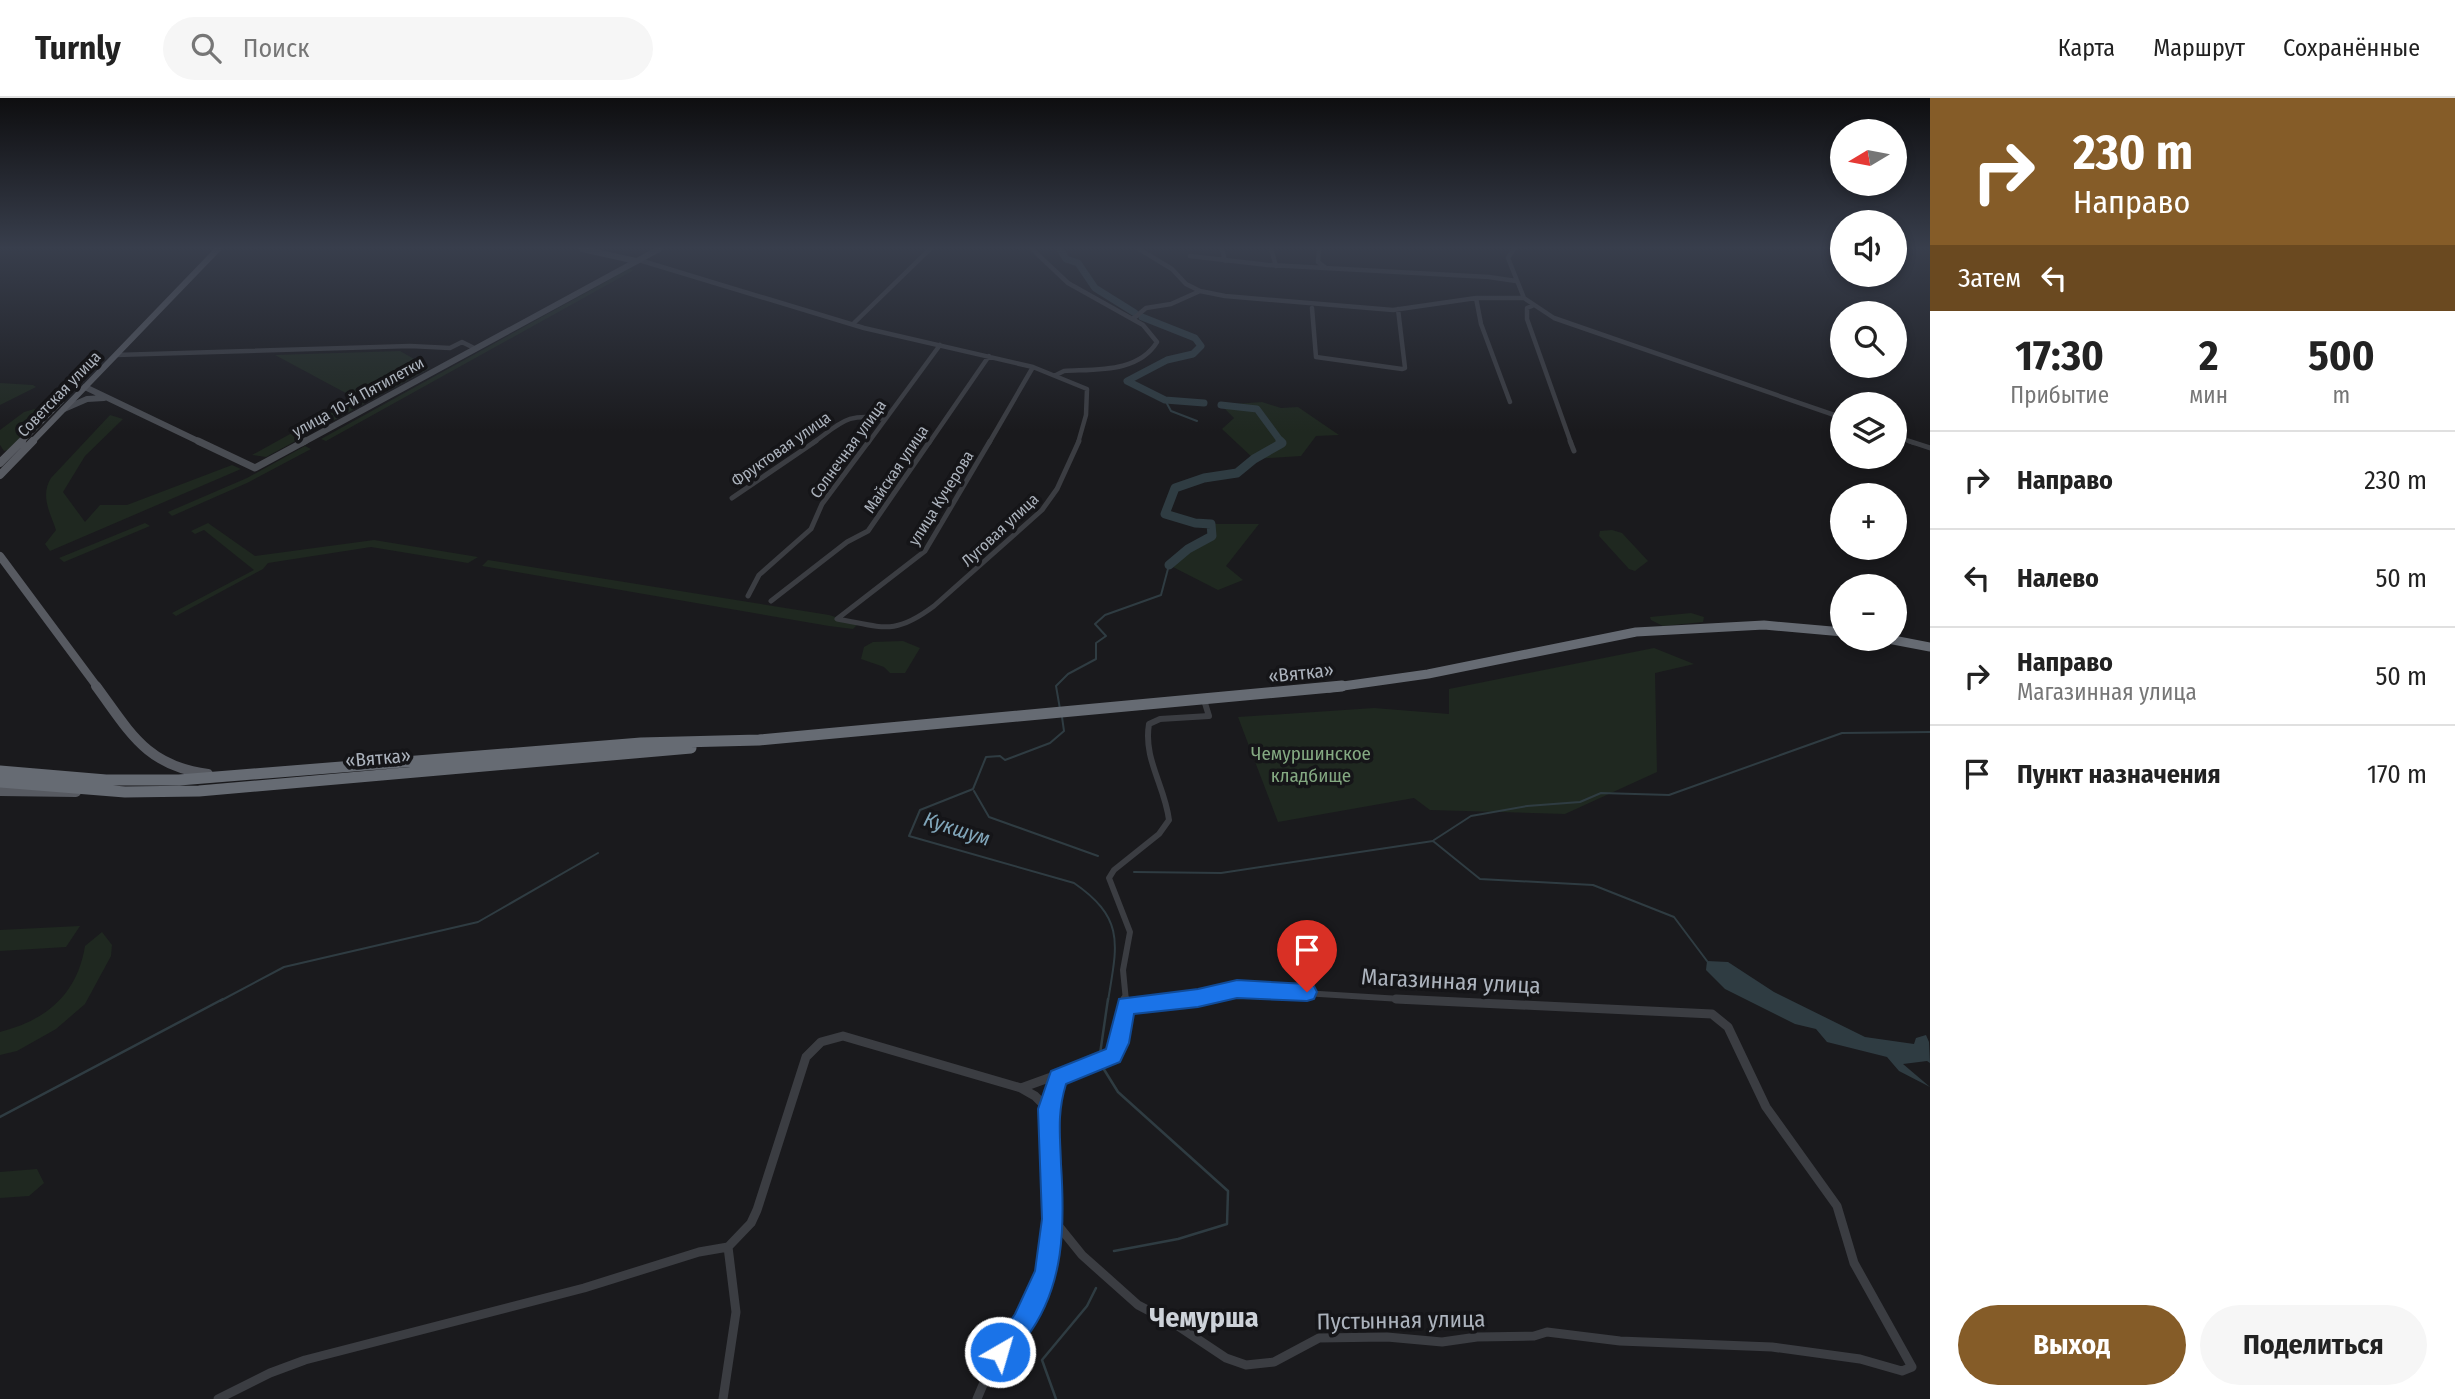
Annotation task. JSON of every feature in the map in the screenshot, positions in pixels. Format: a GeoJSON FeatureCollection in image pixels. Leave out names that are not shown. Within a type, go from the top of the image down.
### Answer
{"type":"FeatureCollection","features":[{"type":"Feature","properties":{"kind":"highway","name":"«Вятка»"},"geometry":{"type":"LineString","coordinates":[[0,782],[101,791],[234,789],[669,751],[759,740],[1204,700],[1391,680],[1636,632],[1764,625],[1830,631]]}},
{"type":"Feature","properties":{"kind":"highway"},"geometry":{"type":"LineString","coordinates":[[1907,643],[1930,647]]}},
{"type":"Feature","properties":{"kind":"highway","name":"«Вятка»"},"geometry":{"type":"LineString","coordinates":[[0,771],[128,780],[240,776],[641,743],[759,740]]}},
{"type":"Feature","properties":{"kind":"main road","name":"Советская улица"},"geometry":{"type":"LineString","coordinates":[[3,466],[154,310]]}},
{"type":"Feature","properties":{"kind":"main road","name":"Советская улица"},"geometry":{"type":"LineString","coordinates":[[3,466],[62,410],[81,385],[116,355],[160,310]]}},
{"type":"Feature","properties":{"kind":"main road"},"geometry":{"type":"LineString","coordinates":[[0,475],[3,466]]}},
{"type":"Feature","properties":{"kind":"main road"},"geometry":{"type":"LineString","coordinates":[[0,556],[148,753],[158,761],[189,772],[240,776]]}},
{"type":"Feature","properties":{"kind":"main road"},"geometry":{"type":"LineString","coordinates":[[0,791],[101,791]]}},
{"type":"Feature","properties":{"kind":"street","name":"улица 10-й Пятилетки"},"geometry":{"type":"LineString","coordinates":[[110,399],[255,468],[548,310]]}},
{"type":"Feature","properties":{"kind":"street"},"geometry":{"type":"LineString","coordinates":[[808,310],[864,328],[989,356],[1056,375],[1064,371],[1127,364],[1144,358],[1156,346],[1157,339],[1117,310]]}},
{"type":"Feature","properties":{"kind":"street"},"geometry":{"type":"LineString","coordinates":[[854,323],[868,310]]}},
{"type":"Feature","properties":{"kind":"street"},"geometry":{"type":"LineString","coordinates":[[1133,319],[1144,310]]}},
{"type":"Feature","properties":{"kind":"street"},"geometry":{"type":"LineString","coordinates":[[1312,310],[1316,357],[1402,369],[1405,368],[1398,310]]}},
{"type":"Feature","properties":{"kind":"street"},"geometry":{"type":"LineString","coordinates":[[1480,310],[1497,366],[1506,378],[1510,402]]}},
{"type":"Feature","properties":{"kind":"street"},"geometry":{"type":"LineString","coordinates":[[1527,310],[1527,319],[1574,451]]}},
{"type":"Feature","properties":{"kind":"street"},"geometry":{"type":"LineString","coordinates":[[1539,310],[1612,340],[1830,414]]}},
{"type":"Feature","properties":{"kind":"street"},"geometry":{"type":"LineString","coordinates":[[116,355],[410,346],[450,348],[462,342],[476,349]]}},
{"type":"Feature","properties":{"kind":"street","name":"Солнечная улица"},"geometry":{"type":"LineString","coordinates":[[748,596],[759,575],[811,530],[822,504],[940,345]]}},
{"type":"Feature","properties":{"kind":"street","name":"Майская улица"},"geometry":{"type":"LineString","coordinates":[[771,601],[847,542],[868,531],[989,356]]}},
{"type":"Feature","properties":{"kind":"street","name":"улица Кучерова"},"geometry":{"type":"LineString","coordinates":[[840,614],[925,551],[1033,367]]}},
{"type":"Feature","properties":{"kind":"street","name":"Луговая улица"},"geometry":{"type":"LineString","coordinates":[[840,614],[837,618],[904,626],[915,622],[940,603],[1050,501],[1069,467],[1078,443],[1087,388],[1056,375]]}},
{"type":"Feature","properties":{"kind":"street"},"geometry":{"type":"LineString","coordinates":[[81,385],[110,399]]}},
{"type":"Feature","properties":{"kind":"street"},"geometry":{"type":"LineString","coordinates":[[62,410],[87,399],[110,399]]}},
{"type":"Feature","properties":{"kind":"street","name":"Фруктовая улица"},"geometry":{"type":"LineString","coordinates":[[732,498],[849,418],[858,415],[885,419]]}},
{"type":"Feature","properties":{"kind":"street"},"geometry":{"type":"LineString","coordinates":[[1907,440],[1930,448]]}},
{"type":"Feature","properties":{"kind":"street"},"geometry":{"type":"LineString","coordinates":[[1021,1088],[1058,1078],[1105,1060],[1116,1052],[1126,1006],[1123,970],[1130,932],[1109,878],[1114,870],[1159,834],[1169,820],[1164,789],[1150,764],[1147,729],[1154,721],[1209,716],[1204,700]]}},
{"type":"Feature","properties":{"kind":"street","name":"Магазинная улица"},"geometry":{"type":"LineString","coordinates":[[1126,1006],[1198,998],[1237,989],[1368,998],[1703,1012],[1721,1019],[1728,1027],[1766,1107],[1843,1218],[1854,1262],[1895,1331],[1912,1367],[1902,1371],[1891,1368]]}},
{"type":"Feature","properties":{"kind":"street"},"geometry":{"type":"LineString","coordinates":[[218,1399],[270,1373],[305,1360],[584,1288],[699,1252],[728,1247],[751,1223],[757,1210],[806,1057],[821,1042],[843,1036],[1021,1088],[1048,1109]]}},
{"type":"Feature","properties":{"kind":"street"},"geometry":{"type":"LineString","coordinates":[[977,1399],[1000,1352],[1023,1323],[1038,1297],[1051,1247],[1053,1219],[1048,1109],[1058,1078]]}},
{"type":"Feature","properties":{"kind":"street","name":"Пустынная улица"},"geometry":{"type":"LineString","coordinates":[[1053,1219],[1067,1240],[1139,1306],[1182,1328],[1213,1353],[1240,1364],[1265,1366],[1308,1340],[1319,1338],[1387,1337],[1442,1342],[1477,1337],[1534,1336],[1547,1332],[1620,1341],[1772,1347],[1860,1359],[1891,1368]]}},
{"type":"Feature","properties":{"kind":"street"},"geometry":{"type":"LineString","coordinates":[[1051,1247],[1058,1241],[1067,1240]]}},
{"type":"Feature","properties":{"kind":"street"},"geometry":{"type":"LineString","coordinates":[[723,1399],[736,1312],[728,1247]]}},
{"type":"Feature","properties":{"kind":"green space"},"geometry":{"type":"Polygon","coordinates":[[[555,310],[562,310],[326,441],[321,439],[555,310]]]}},
{"type":"Feature","properties":{"kind":"green space"},"geometry":{"type":"Polygon","coordinates":[[[400,351],[430,368],[266,457],[252,455],[355,398],[275,355],[400,351]]]}},
{"type":"Feature","properties":{"kind":"green space"},"geometry":{"type":"Polygon","coordinates":[[[0,383],[33,385],[36,387],[0,405],[0,383]]]}},
{"type":"Feature","properties":{"kind":"green space"},"geometry":{"type":"Polygon","coordinates":[[[1262,402],[1281,408],[1298,407],[1339,435],[1316,436],[1301,456],[1254,459],[1222,429],[1234,418],[1221,405],[1262,402]]]}},
{"type":"Feature","properties":{"kind":"green space"},"geometry":{"type":"Polygon","coordinates":[[[52,404],[4,451],[0,445],[0,430],[24,412],[52,404]]]}},
{"type":"Feature","properties":{"kind":"green space"},"geometry":{"type":"Polygon","coordinates":[[[110,415],[123,419],[85,456],[63,492],[85,522],[100,505],[127,505],[232,465],[241,469],[50,551],[45,544],[56,530],[46,498],[51,478],[110,415]]]}},
{"type":"Feature","properties":{"kind":"green space"},"geometry":{"type":"Polygon","coordinates":[[[305,446],[311,449],[247,483],[172,516],[168,512],[247,478],[305,446]]]}},
{"type":"Feature","properties":{"kind":"green space"},"geometry":{"type":"Polygon","coordinates":[[[145,523],[150,526],[64,562],[59,558],[145,523]]]}},
{"type":"Feature","properties":{"kind":"green space"},"geometry":{"type":"Polygon","coordinates":[[[208,523],[255,556],[374,540],[478,557],[468,563],[371,547],[268,563],[263,569],[176,616],[172,613],[254,570],[204,530],[195,534],[191,531],[208,523]]]}},
{"type":"Feature","properties":{"kind":"green space"},"geometry":{"type":"Polygon","coordinates":[[[1211,524],[1259,524],[1226,566],[1243,580],[1218,590],[1169,565],[1188,549],[1211,537],[1211,524]]]}},
{"type":"Feature","properties":{"kind":"green space"},"geometry":{"type":"Polygon","coordinates":[[[1600,531],[1622,533],[1648,561],[1635,571],[1629,569],[1599,536],[1600,531]]]}},
{"type":"Feature","properties":{"kind":"green space"},"geometry":{"type":"Polygon","coordinates":[[[488,560],[829,615],[858,624],[853,629],[829,626],[482,566],[488,560]]]}},
{"type":"Feature","properties":{"kind":"green space"},"geometry":{"type":"Polygon","coordinates":[[[1691,613],[1704,617],[1703,622],[1663,626],[1650,617],[1691,613]]]}},
{"type":"Feature","properties":{"kind":"green space"},"geometry":{"type":"Polygon","coordinates":[[[903,641],[920,648],[905,673],[890,673],[884,667],[861,659],[864,647],[873,642],[903,641]]]}},
{"type":"Feature","properties":{"kind":"green space","name":"Чемуршинское кладбище"},"geometry":{"type":"Polygon","coordinates":[[[1654,648],[1694,664],[1655,673],[1657,772],[1565,814],[1430,810],[1414,798],[1278,822],[1238,717],[1374,708],[1449,714],[1449,689],[1654,648]]]}},
{"type":"Feature","properties":{"kind":"green space"},"geometry":{"type":"Polygon","coordinates":[[[80,926],[66,947],[0,951],[0,930],[80,926]]]}},
{"type":"Feature","properties":{"kind":"green space"},"geometry":{"type":"Polygon","coordinates":[[[102,932],[112,945],[111,956],[85,1004],[56,1029],[17,1051],[0,1055],[0,1032],[32,1020],[57,1003],[75,978],[85,946],[102,932]]]}},
{"type":"Feature","properties":{"kind":"green space"},"geometry":{"type":"Polygon","coordinates":[[[37,1169],[44,1183],[29,1196],[0,1198],[0,1172],[37,1169]]]}},
{"type":"Feature","properties":{"kind":"shaded area"},"geometry":{"type":"Polygon","coordinates":[[[1707,961],[1728,962],[1774,992],[1865,1037],[1914,1044],[1916,1038],[1926,1035],[1930,1063],[1927,1061],[1903,1064],[1930,1087],[1899,1071],[1887,1057],[1827,1042],[1816,1029],[1795,1024],[1725,989],[1706,970],[1707,961]]]}},
{"type":"Feature","properties":{"kind":"waterway","name":"Кукшум"},"geometry":{"type":"LineString","coordinates":[[1130,310],[1135,313]]}},
{"type":"Feature","properties":{"kind":"waterway","name":"Кукшум"},"geometry":{"type":"LineString","coordinates":[[1142,317],[1195,338],[1201,346],[1193,354],[1167,360],[1127,381],[1165,400],[1204,403]]}},
{"type":"Feature","properties":{"kind":"waterway"},"geometry":{"type":"LineString","coordinates":[[1165,400],[1171,411],[1197,421]]}},
{"type":"Feature","properties":{"kind":"waterway","name":"Кукшум"},"geometry":{"type":"LineString","coordinates":[[1221,405],[1257,409],[1282,443]]}},
{"type":"Feature","properties":{"kind":"waterway","name":"Кукшум"},"geometry":{"type":"LineString","coordinates":[[1169,565],[1188,549],[1212,536],[1211,524],[1195,523],[1165,514],[1175,488],[1204,478],[1237,473],[1254,459],[1282,443]]}},
{"type":"Feature","properties":{"kind":"waterway","name":"Кукшум"},"geometry":{"type":"LineString","coordinates":[[1060,709],[1056,686],[1068,674],[1096,659],[1096,643],[1106,636],[1095,624],[1105,615],[1161,595],[1169,565]]}},
{"type":"Feature","properties":{"kind":"waterway","name":"Кукшум"},"geometry":{"type":"LineString","coordinates":[[1062,717],[1064,731],[1050,743],[1005,760],[1000,756],[986,757],[973,789],[920,810],[909,836],[1074,883],[1091,896],[1103,909],[1114,934],[1114,964],[1108,1001]]}},
{"type":"Feature","properties":{"kind":"waterway"},"geometry":{"type":"LineString","coordinates":[[1434,840],[1471,816],[1527,806],[1580,802],[1601,793],[1669,795],[1842,733],[1930,732]]}},
{"type":"Feature","properties":{"kind":"waterway"},"geometry":{"type":"LineString","coordinates":[[974,791],[989,817],[1098,856]]}},
{"type":"Feature","properties":{"kind":"waterway"},"geometry":{"type":"LineString","coordinates":[[1134,872],[1221,873],[1433,841],[1480,879],[1593,885],[1674,917],[1707,961]]}},
{"type":"Feature","properties":{"kind":"waterway"},"geometry":{"type":"LineString","coordinates":[[220,1001],[284,967],[478,922],[598,853]]}},
{"type":"Feature","properties":{"kind":"waterway"},"geometry":{"type":"LineString","coordinates":[[0,1117],[223,999]]}},
{"type":"Feature","properties":{"kind":"waterway","name":"Кукшум"},"geometry":{"type":"LineString","coordinates":[[1100,1054],[1108,999]]}},
{"type":"Feature","properties":{"kind":"waterway","name":"Кукшум"},"geometry":{"type":"LineString","coordinates":[[1100,1063],[1118,1092],[1228,1191],[1227,1224],[1178,1239],[1114,1251]]}},
{"type":"Feature","properties":{"kind":"waterway","name":"Кукшум"},"geometry":{"type":"LineString","coordinates":[[1056,1399],[1042,1360],[1087,1306],[1096,1288]]}},
{"type":"Feature","properties":{"kind":"district","name":"Чемурша"},"geometry":{"type":"Point","coordinates":[1204,1317]}},
{"type":"Feature","properties":{"kind":"route"},"geometry":{"type":"LineString","coordinates":[[1000,1352],[1023,1323],[1038,1297],[1047,1271],[1053,1219],[1048,1109],[1058,1078],[1079,1067],[1113,1056],[1119,1043],[1126,1006],[1198,998],[1237,989],[1307,992]]}}]}
